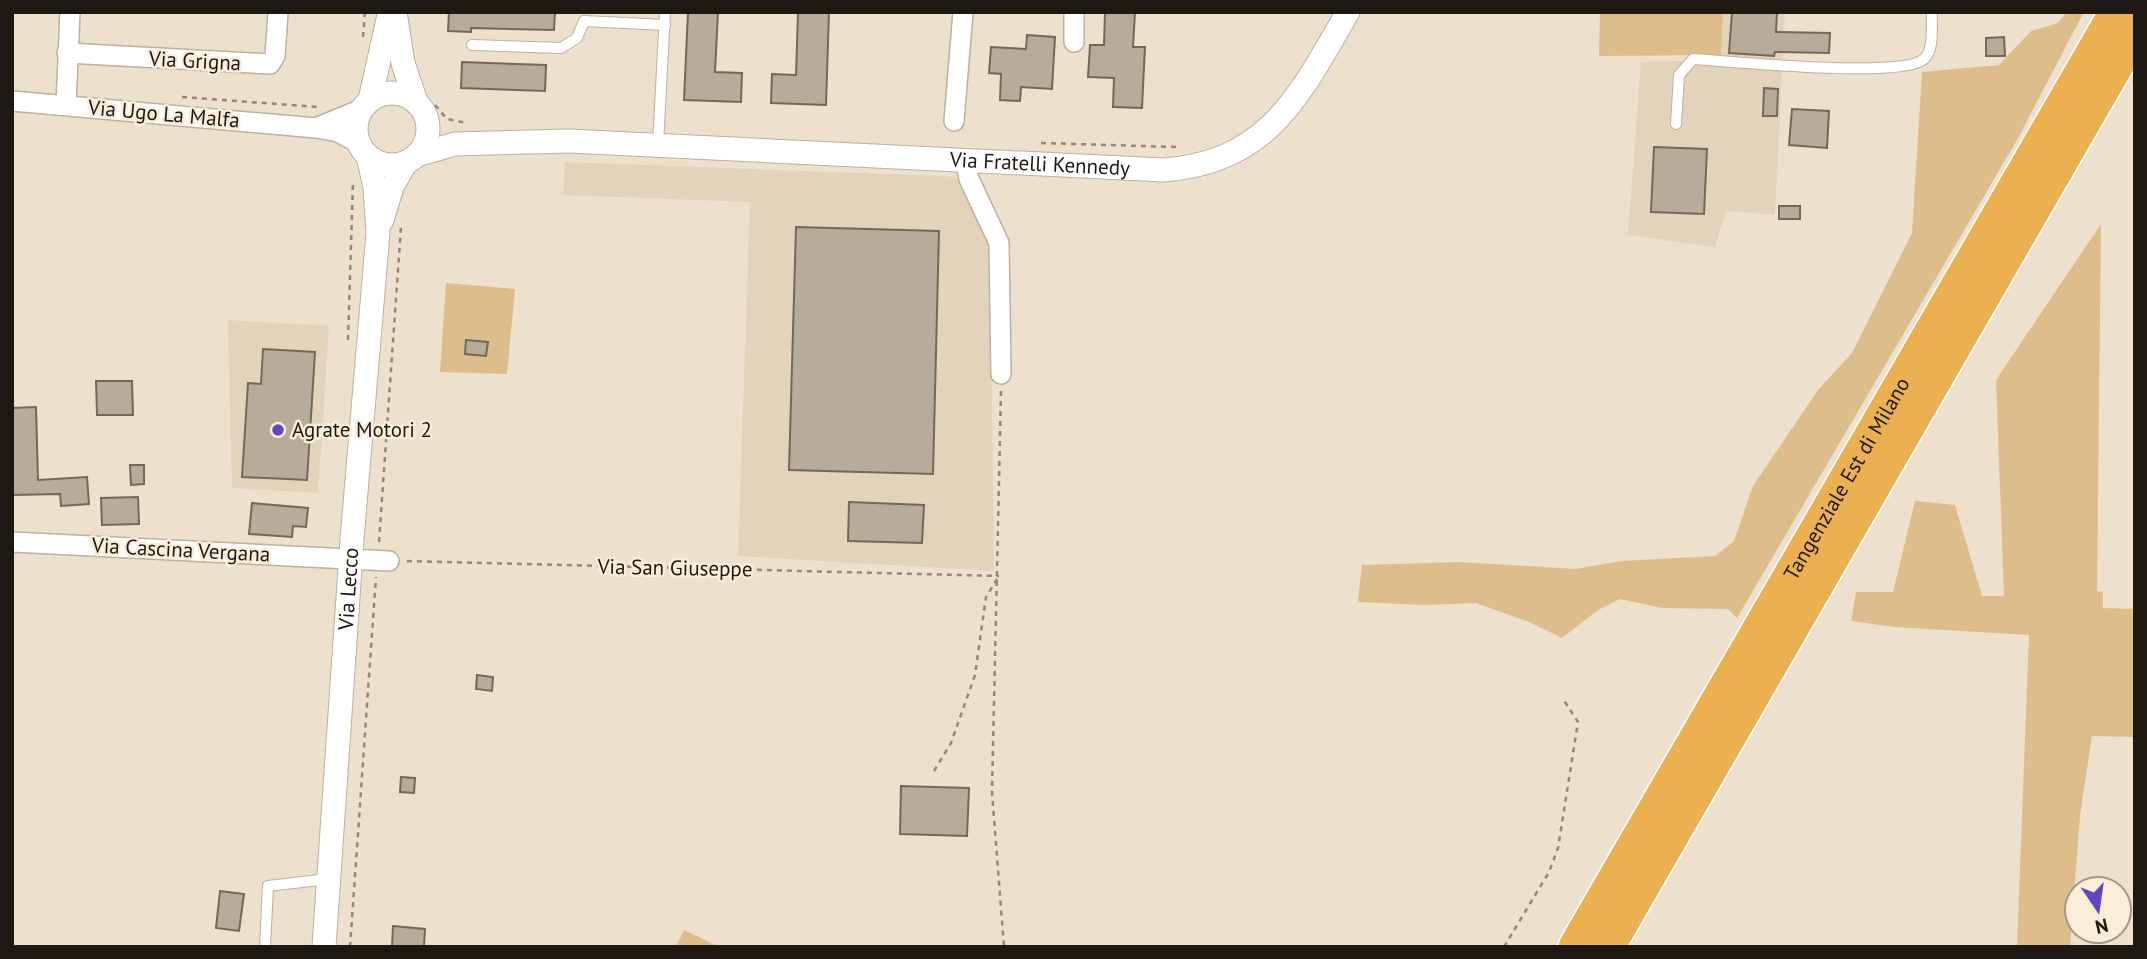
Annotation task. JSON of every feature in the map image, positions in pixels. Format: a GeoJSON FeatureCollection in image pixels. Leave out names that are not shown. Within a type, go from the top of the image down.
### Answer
{"type":"FeatureCollection","features":[{"type":"Feature","properties":{"kind":"highway","name":"Tangenziale Est di Milano"},"geometry":{"type":"LineString","coordinates":[[1576,947],[2118,12]]}},
{"type":"Feature","properties":{"kind":"highway","name":"Tangenziale Est di Milano"},"geometry":{"type":"LineString","coordinates":[[1607,947],[2135,32]]}},
{"type":"Feature","properties":{"kind":"street"},"geometry":{"type":"LineString","coordinates":[[66,104],[70,12]]}},
{"type":"Feature","properties":{"kind":"street","name":"Via Grigna"},"geometry":{"type":"LineString","coordinates":[[67,54],[270,64],[275,56],[278,12]]}},
{"type":"Feature","properties":{"kind":"street","name":"Via Lecco"},"geometry":{"type":"LineString","coordinates":[[324,947],[351,559],[378,233],[375,187],[356,125],[366,105],[390,12]]}},
{"type":"Feature","properties":{"kind":"street","name":"Via Lecco"},"geometry":{"type":"LineString","coordinates":[[378,233],[392,187],[428,135],[425,106],[403,63],[396,12]]}},
{"type":"Feature","properties":{"kind":"street"},"geometry":{"type":"LineString","coordinates":[[954,121],[963,12]]}},
{"type":"Feature","properties":{"kind":"street"},"geometry":{"type":"LineString","coordinates":[[1074,12],[1074,42]]}},
{"type":"Feature","properties":{"kind":"street","name":"Via Fratelli Kennedy"},"geometry":{"type":"LineString","coordinates":[[411,159],[442,146],[473,142],[658,145],[1163,170],[1191,168],[1217,160],[1262,134],[1281,117],[1298,97],[1348,12]]}},
{"type":"Feature","properties":{"kind":"street"},"geometry":{"type":"LineString","coordinates":[[366,105],[393,93],[425,106]]}},
{"type":"Feature","properties":{"kind":"street","name":"Via Ugo La Malfa"},"geometry":{"type":"LineString","coordinates":[[12,101],[316,128],[338,132],[363,149]]}},
{"type":"Feature","properties":{"kind":"street","name":"Via Ugo La Malfa"},"geometry":{"type":"LineString","coordinates":[[316,128],[366,105]]}},
{"type":"Feature","properties":{"kind":"street","name":"Via Fratelli Kennedy"},"geometry":{"type":"LineString","coordinates":[[425,106],[445,132],[473,142]]}},
{"type":"Feature","properties":{"kind":"street"},"geometry":{"type":"LineString","coordinates":[[363,149],[383,164],[411,159]]}},
{"type":"Feature","properties":{"kind":"street"},"geometry":{"type":"LineString","coordinates":[[965,159],[969,179],[999,243],[1001,373]]}},
{"type":"Feature","properties":{"kind":"street","name":"Via Cascina Vergana"},"geometry":{"type":"LineString","coordinates":[[12,542],[351,559]]}},
{"type":"Feature","properties":{"kind":"street"},"geometry":{"type":"LineString","coordinates":[[351,559],[383,561]]}},
{"type":"Feature","properties":{"kind":"lane"},"geometry":{"type":"LineString","coordinates":[[658,145],[666,12]]}},
{"type":"Feature","properties":{"kind":"lane"},"geometry":{"type":"LineString","coordinates":[[1676,124],[1679,75],[1693,58],[1803,66],[1906,66],[1924,59],[1930,47],[1932,12]]}},
{"type":"Feature","properties":{"kind":"lane"},"geometry":{"type":"LineString","coordinates":[[472,46],[561,48],[577,38],[585,17],[665,25]]}},
{"type":"Feature","properties":{"kind":"lane"},"geometry":{"type":"LineString","coordinates":[[265,947],[268,886],[328,879]]}},
{"type":"Feature","properties":{"kind":"path"},"geometry":{"type":"LineString","coordinates":[[363,39],[365,12]]}},
{"type":"Feature","properties":{"kind":"path"},"geometry":{"type":"LineString","coordinates":[[425,106],[447,119],[468,124],[473,142]]}},
{"type":"Feature","properties":{"kind":"path"},"geometry":{"type":"LineString","coordinates":[[316,128],[316,107],[330,107]]}},
{"type":"Feature","properties":{"kind":"path"},"geometry":{"type":"LineString","coordinates":[[1033,143],[1180,147]]}},
{"type":"Feature","properties":{"kind":"path"},"geometry":{"type":"LineString","coordinates":[[348,341],[353,177]]}},
{"type":"Feature","properties":{"kind":"path"},"geometry":{"type":"LineString","coordinates":[[350,947],[383,561],[402,224]]}},
{"type":"Feature","properties":{"kind":"path"},"geometry":{"type":"LineString","coordinates":[[1001,373],[999,576],[992,792],[1004,947]]}},
{"type":"Feature","properties":{"kind":"path","name":"Via San Giuseppe"},"geometry":{"type":"LineString","coordinates":[[383,561],[999,576]]}},
{"type":"Feature","properties":{"kind":"path"},"geometry":{"type":"LineString","coordinates":[[934,771],[951,743],[975,675],[986,597],[999,576]]}},
{"type":"Feature","properties":{"kind":"path"},"geometry":{"type":"LineString","coordinates":[[1504,947],[1549,872],[1558,848],[1578,722],[1563,699]]}},
{"type":"Feature","properties":{"kind":"shaded area"},"geometry":{"type":"Polygon","coordinates":[[[1600,12],[1723,12],[1721,55],[1599,56],[1600,12]]]}},
{"type":"Feature","properties":{"kind":"shaded area"},"geometry":{"type":"Polygon","coordinates":[[[1723,12],[1785,12],[1775,215],[1726,211],[1715,247],[1628,235],[1641,62],[1721,60],[1723,12]]]}},
{"type":"Feature","properties":{"kind":"shaded area"},"geometry":{"type":"Polygon","coordinates":[[[2067,12],[2084,12],[2017,140],[1737,618],[1728,609],[1662,608],[1620,599],[1598,610],[1562,638],[1529,622],[1476,603],[1425,605],[1358,602],[1362,565],[1460,562],[1576,569],[1621,561],[1715,556],[1734,541],[1753,486],[1818,390],[1852,353],[1912,233],[1922,72],[1999,65],[2031,31],[2058,23],[2067,12]]]}},
{"type":"Feature","properties":{"kind":"shaded area"},"geometry":{"type":"Polygon","coordinates":[[[565,162],[963,177],[990,247],[994,571],[738,556],[750,202],[563,195],[565,162]]]}},
{"type":"Feature","properties":{"kind":"shaded area"},"geometry":{"type":"Polygon","coordinates":[[[2101,224],[2097,591],[2103,592],[2103,608],[2135,609],[2135,737],[2092,736],[2080,815],[2075,875],[2063,875],[2063,945],[2070,947],[2017,947],[2029,635],[1894,627],[1851,621],[1856,592],[1893,592],[1915,501],[1955,505],[1982,596],[2004,596],[1996,380],[2101,224]]]}},
{"type":"Feature","properties":{"kind":"shaded area"},"geometry":{"type":"Polygon","coordinates":[[[446,283],[515,289],[507,374],[440,372],[446,283]]]}},
{"type":"Feature","properties":{"kind":"shaded area"},"geometry":{"type":"Polygon","coordinates":[[[228,320],[329,326],[318,493],[232,488],[228,320]]]}},
{"type":"Feature","properties":{"kind":"shaded area"},"geometry":{"type":"Polygon","coordinates":[[[684,930],[720,947],[676,947],[684,930]]]}},
{"type":"Feature","properties":{"kind":"building"},"geometry":{"type":"Polygon","coordinates":[[[449,12],[555,12],[554,30],[471,28],[471,32],[448,31],[449,12]]]}},
{"type":"Feature","properties":{"kind":"building"},"geometry":{"type":"Polygon","coordinates":[[[688,12],[718,12],[715,72],[742,73],[741,102],[684,100],[688,12]]]}},
{"type":"Feature","properties":{"kind":"building"},"geometry":{"type":"Polygon","coordinates":[[[798,12],[829,12],[826,105],[771,103],[772,74],[796,75],[798,12]]]}},
{"type":"Feature","properties":{"kind":"building"},"geometry":{"type":"Polygon","coordinates":[[[1105,12],[1135,12],[1133,47],[1145,47],[1142,108],[1113,107],[1114,78],[1088,77],[1090,45],[1104,45],[1105,12]]]}},
{"type":"Feature","properties":{"kind":"building"},"geometry":{"type":"Polygon","coordinates":[[[1732,12],[1777,12],[1776,32],[1830,33],[1829,53],[1775,52],[1774,56],[1729,53],[1732,12]]]}},
{"type":"Feature","properties":{"kind":"building"},"geometry":{"type":"Polygon","coordinates":[[[1027,35],[1055,37],[1052,89],[1021,87],[1020,101],[1000,100],[1001,74],[989,73],[991,47],[1026,49],[1027,35]]]}},
{"type":"Feature","properties":{"kind":"building"},"geometry":{"type":"Polygon","coordinates":[[[2004,37],[2005,56],[1986,56],[1986,38],[2004,37]]]}},
{"type":"Feature","properties":{"kind":"building"},"geometry":{"type":"Polygon","coordinates":[[[462,62],[546,65],[545,91],[461,88],[462,62]]]}},
{"type":"Feature","properties":{"kind":"building"},"geometry":{"type":"Polygon","coordinates":[[[1764,88],[1778,89],[1777,116],[1763,116],[1764,88]]]}},
{"type":"Feature","properties":{"kind":"building"},"geometry":{"type":"Polygon","coordinates":[[[1792,109],[1829,111],[1827,148],[1789,145],[1792,109]]]}},
{"type":"Feature","properties":{"kind":"building"},"geometry":{"type":"Polygon","coordinates":[[[1654,147],[1707,149],[1704,214],[1651,212],[1654,147]]]}},
{"type":"Feature","properties":{"kind":"building"},"geometry":{"type":"Polygon","coordinates":[[[1779,206],[1800,206],[1800,219],[1779,219],[1779,206]]]}},
{"type":"Feature","properties":{"kind":"building"},"geometry":{"type":"Polygon","coordinates":[[[796,227],[939,231],[933,474],[789,470],[796,227]]]}},
{"type":"Feature","properties":{"kind":"building"},"geometry":{"type":"Polygon","coordinates":[[[466,340],[488,342],[486,356],[465,354],[466,340]]]}},
{"type":"Feature","properties":{"kind":"building","name":"Agrate Motori 2"},"geometry":{"type":"Polygon","coordinates":[[[263,349],[315,352],[307,480],[242,477],[248,383],[261,384],[263,349]]]}},
{"type":"Feature","properties":{"kind":"building"},"geometry":{"type":"Polygon","coordinates":[[[96,381],[132,381],[133,415],[97,415],[96,381]]]}},
{"type":"Feature","properties":{"kind":"building"},"geometry":{"type":"Polygon","coordinates":[[[36,407],[38,480],[87,477],[89,504],[61,506],[60,494],[13,495],[12,408],[36,407]]]}},
{"type":"Feature","properties":{"kind":"building"},"geometry":{"type":"Polygon","coordinates":[[[130,465],[144,465],[144,484],[131,485],[130,465]]]}},
{"type":"Feature","properties":{"kind":"building"},"geometry":{"type":"Polygon","coordinates":[[[138,497],[139,524],[102,525],[101,498],[138,497]]]}},
{"type":"Feature","properties":{"kind":"building"},"geometry":{"type":"Polygon","coordinates":[[[849,502],[924,505],[922,543],[848,541],[849,502]]]}},
{"type":"Feature","properties":{"kind":"building"},"geometry":{"type":"Polygon","coordinates":[[[252,503],[308,508],[306,527],[293,526],[292,537],[249,534],[252,503]]]}},
{"type":"Feature","properties":{"kind":"building"},"geometry":{"type":"Polygon","coordinates":[[[477,675],[493,677],[492,691],[476,689],[477,675]]]}},
{"type":"Feature","properties":{"kind":"building"},"geometry":{"type":"Polygon","coordinates":[[[401,777],[415,778],[414,793],[400,792],[401,777]]]}},
{"type":"Feature","properties":{"kind":"building"},"geometry":{"type":"Polygon","coordinates":[[[901,786],[969,788],[967,836],[900,834],[901,786]]]}},
{"type":"Feature","properties":{"kind":"building"},"geometry":{"type":"Polygon","coordinates":[[[220,891],[244,894],[239,931],[216,928],[220,891]]]}},
{"type":"Feature","properties":{"kind":"building"},"geometry":{"type":"Polygon","coordinates":[[[393,926],[425,929],[424,947],[392,947],[393,926]]]}},
{"type":"Feature","properties":{"kind":"place","name":"Agrate Motori 2"},"geometry":{"type":"Point","coordinates":[278,430]}}]}
